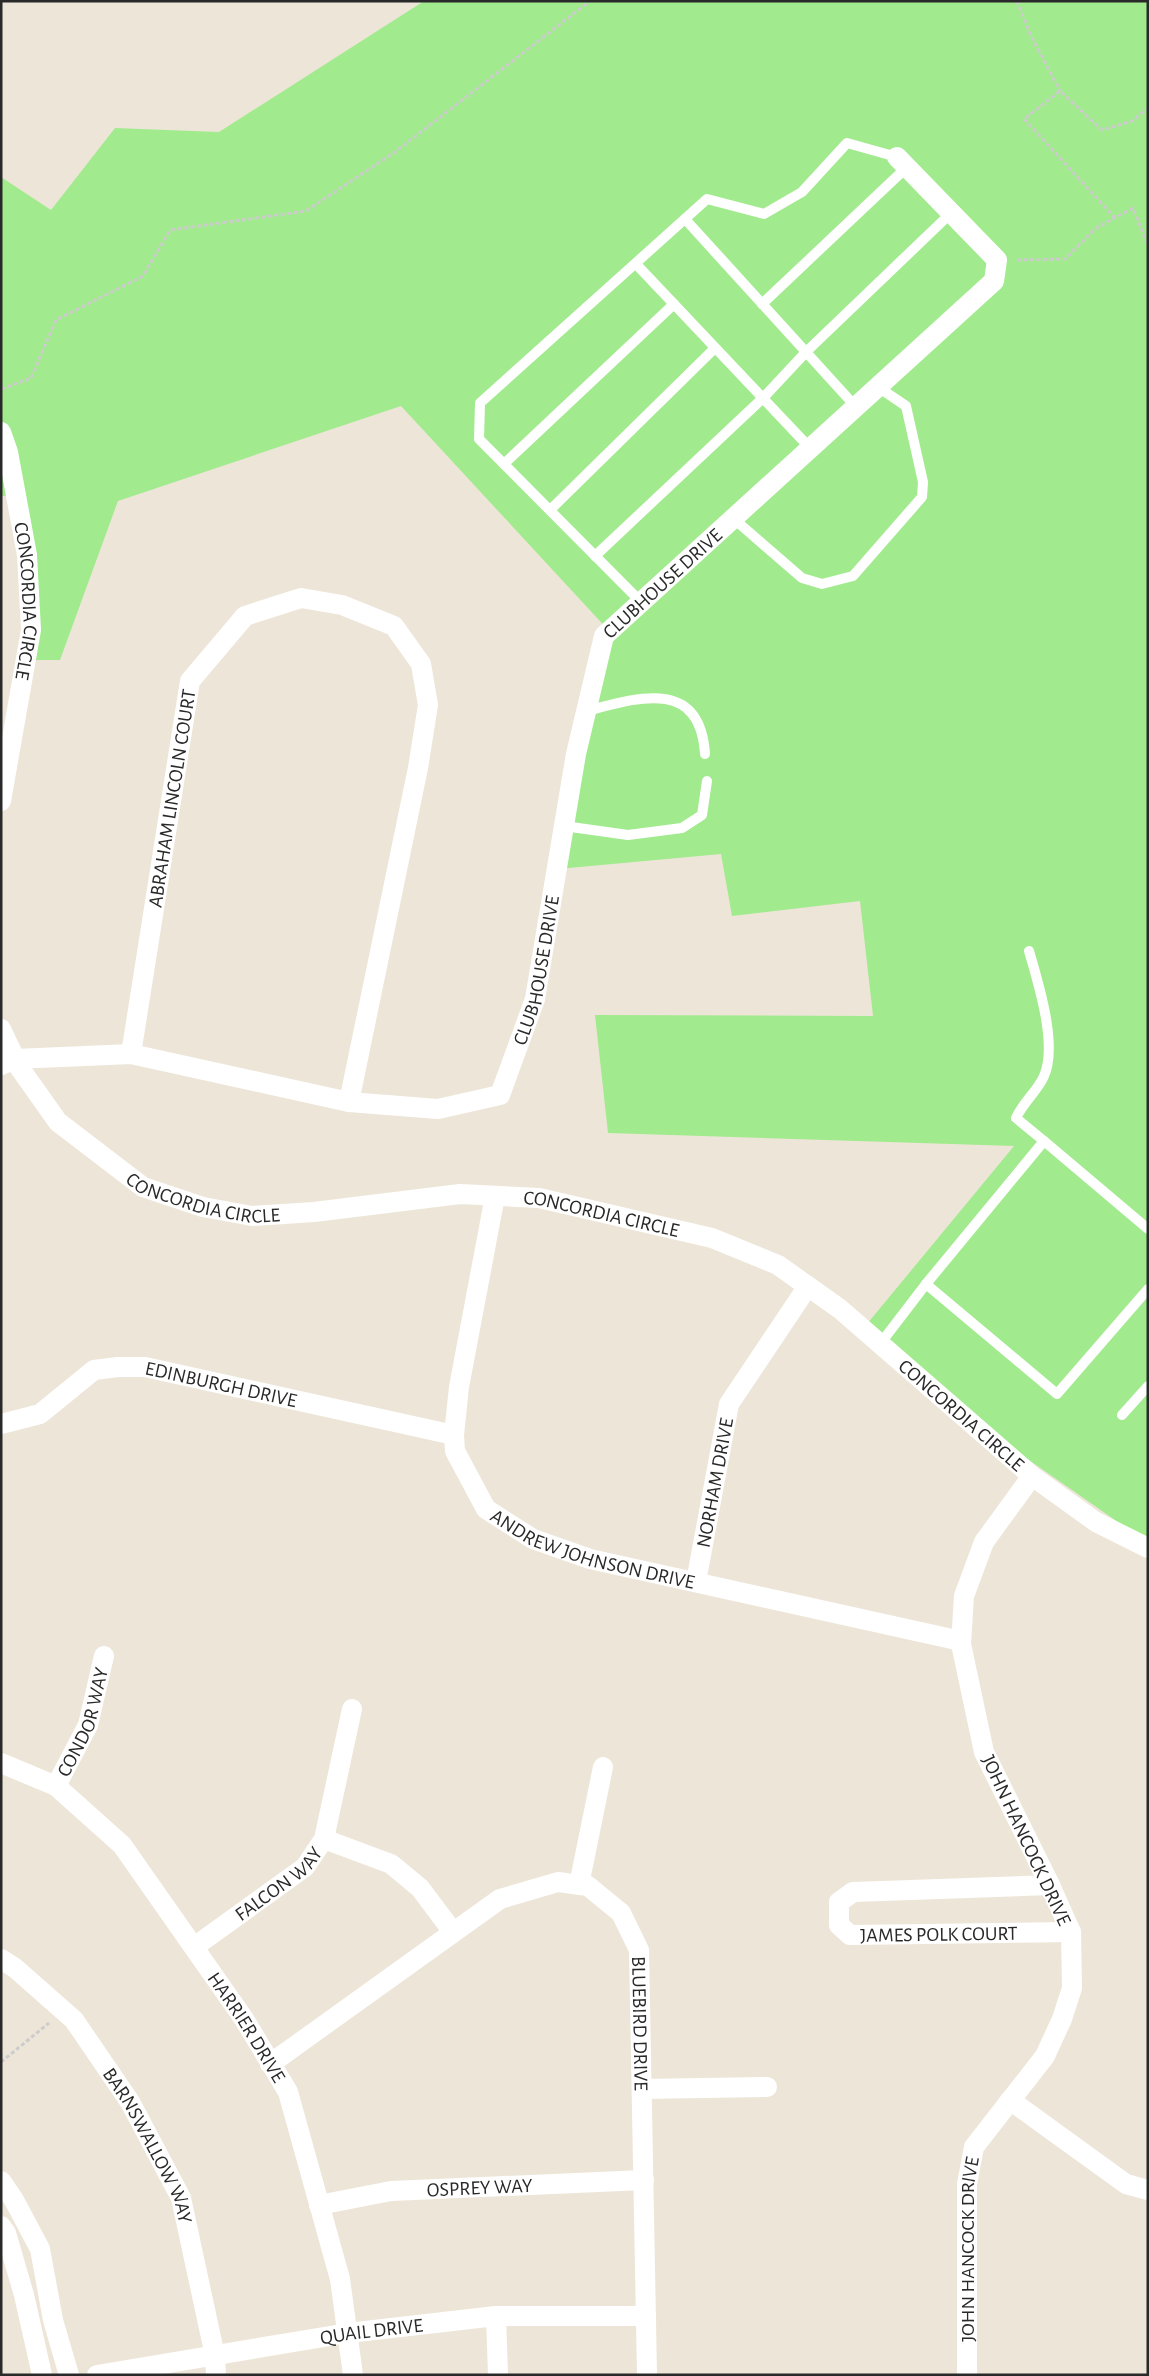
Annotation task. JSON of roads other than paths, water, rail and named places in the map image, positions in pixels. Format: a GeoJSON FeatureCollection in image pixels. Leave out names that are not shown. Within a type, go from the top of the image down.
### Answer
{"type":"FeatureCollection","features":[{"type":"Feature","properties":{"kind":"street"},"geometry":{"type":"LineString","coordinates":[[902,162],[951,213]]}},
{"type":"Feature","properties":{"kind":"street","name":"CLUBHOUSE DRIVE"},"geometry":{"type":"LineString","coordinates":[[349,1102],[438,1109],[500,1095],[535,999],[576,754],[604,636],[994,281],[998,260],[951,213]]}},
{"type":"Feature","properties":{"kind":"street","name":"CONCORDIA CIRCLE"},"geometry":{"type":"LineString","coordinates":[[1,432],[8,452],[27,555],[31,630],[1,801]]}},
{"type":"Feature","properties":{"kind":"street","name":"ABRAHAM LINCOLN COURT"},"geometry":{"type":"LineString","coordinates":[[131,1054],[190,681],[245,616],[301,598],[342,605],[394,626],[421,664],[428,705],[418,768],[349,1102]]}},
{"type":"Feature","properties":{"kind":"street","name":"CONCORDIA CIRCLE"},"geometry":{"type":"LineString","coordinates":[[1,1030],[8,1062],[58,1122],[143,1187],[204,1207],[252,1216],[314,1212],[460,1194],[539,1198],[712,1238],[778,1265],[840,1309],[1032,1476],[1096,1522],[1148,1548]]}},
{"type":"Feature","properties":{"kind":"street"},"geometry":{"type":"LineString","coordinates":[[8,1062],[131,1054],[349,1102]]}},
{"type":"Feature","properties":{"kind":"street","name":"ANDREW JOHNSON DRIVE"},"geometry":{"type":"LineString","coordinates":[[495,1196],[459,1387],[454,1435],[455,1451],[486,1509],[533,1539],[590,1559],[961,1641]]}},
{"type":"Feature","properties":{"kind":"street","name":"NORHAM DRIVE"},"geometry":{"type":"LineString","coordinates":[[696,1582],[729,1404],[808,1286]]}},
{"type":"Feature","properties":{"kind":"street","name":"EDINBURGH DRIVE"},"geometry":{"type":"LineString","coordinates":[[1,1424],[40,1414],[94,1370],[118,1367],[145,1367],[454,1435]]}},
{"type":"Feature","properties":{"kind":"street","name":"JOHN HANCOCK DRIVE"},"geometry":{"type":"LineString","coordinates":[[967,2375],[967,2184],[974,2147],[1045,2056],[1062,2019],[1072,1988],[1071,1932],[1050,1885],[984,1752],[961,1641],[964,1596],[984,1542],[1032,1476]]}},
{"type":"Feature","properties":{"kind":"street","name":"CONDOR WAY"},"geometry":{"type":"LineString","coordinates":[[56,1786],[88,1725],[104,1656]]}},
{"type":"Feature","properties":{"kind":"street","name":"FALCON WAY"},"geometry":{"type":"LineString","coordinates":[[194,1947],[305,1867],[324,1838],[352,1709]]}},
{"type":"Feature","properties":{"kind":"street","name":"HARRIER DRIVE"},"geometry":{"type":"LineString","coordinates":[[1,1763],[56,1786],[122,1845],[244,2019],[288,2092],[340,2279],[353,2375]]}},
{"type":"Feature","properties":{"kind":"street"},"geometry":{"type":"LineString","coordinates":[[579,1885],[603,1768]]}},
{"type":"Feature","properties":{"kind":"street"},"geometry":{"type":"LineString","coordinates":[[324,1838],[391,1864],[420,1888],[454,1932]]}},
{"type":"Feature","properties":{"kind":"street","name":"BLUEBIRD DRIVE"},"geometry":{"type":"LineString","coordinates":[[270,2064],[500,1898],[558,1882],[588,1886],[621,1913],[639,1950],[647,2375]]}},
{"type":"Feature","properties":{"kind":"street","name":"JAMES POLK COURT"},"geometry":{"type":"LineString","coordinates":[[1050,1885],[853,1892],[839,1902],[839,1925],[850,1936],[1071,1932]]}},
{"type":"Feature","properties":{"kind":"street","name":"BARNSWALLOW WAY"},"geometry":{"type":"LineString","coordinates":[[1,1959],[15,1968],[74,2020],[130,2102],[181,2198],[216,2365]]}},
{"type":"Feature","properties":{"kind":"street"},"geometry":{"type":"LineString","coordinates":[[642,2090],[767,2087]]}},
{"type":"Feature","properties":{"kind":"street"},"geometry":{"type":"LineString","coordinates":[[1010,2100],[1126,2184],[1148,2190]]}},
{"type":"Feature","properties":{"kind":"street","name":"OSPREY WAY"},"geometry":{"type":"LineString","coordinates":[[319,2205],[391,2191],[644,2180]]}},
{"type":"Feature","properties":{"kind":"street"},"geometry":{"type":"LineString","coordinates":[[1,2181],[14,2200],[40,2250],[53,2320],[69,2375]]}},
{"type":"Feature","properties":{"kind":"street"},"geometry":{"type":"LineString","coordinates":[[1,2226],[6,2233],[24,2296],[42,2375]]}},
{"type":"Feature","properties":{"kind":"street"},"geometry":{"type":"LineString","coordinates":[[496,2316],[498,2375]]}},
{"type":"Feature","properties":{"kind":"street","name":"QUAIL DRIVE"},"geometry":{"type":"LineString","coordinates":[[98,2375],[216,2365],[348,2333],[496,2316],[646,2316]]}},
{"type":"Feature","properties":{"kind":"lane"},"geometry":{"type":"LineString","coordinates":[[642,603],[479,439],[480,403],[708,200],[764,214],[802,192],[847,143],[902,162],[762,304]]}},
{"type":"Feature","properties":{"kind":"lane"},"geometry":{"type":"LineString","coordinates":[[595,556],[763,398],[806,352],[951,213]]}},
{"type":"Feature","properties":{"kind":"lane"},"geometry":{"type":"LineString","coordinates":[[685,219],[856,407]]}},
{"type":"Feature","properties":{"kind":"lane"},"geometry":{"type":"LineString","coordinates":[[636,264],[811,449]]}},
{"type":"Feature","properties":{"kind":"lane"},"geometry":{"type":"LineString","coordinates":[[504,464],[674,304]]}},
{"type":"Feature","properties":{"kind":"lane"},"geometry":{"type":"LineString","coordinates":[[550,510],[716,348]]}},
{"type":"Feature","properties":{"kind":"lane"},"geometry":{"type":"LineString","coordinates":[[734,519],[802,578],[822,584],[853,576],[922,497],[923,482],[906,406],[878,387]]}},
{"type":"Feature","properties":{"kind":"lane"},"geometry":{"type":"LineString","coordinates":[[587,711],[640,698],[675,700],[698,718],[705,754]]}},
{"type":"Feature","properties":{"kind":"lane"},"geometry":{"type":"LineString","coordinates":[[564,826],[628,835],[682,828],[702,815],[708,781]]}},
{"type":"Feature","properties":{"kind":"lane"},"geometry":{"type":"LineString","coordinates":[[1029,950],[1046,1010],[1048,1052],[1044,1076],[1021,1106],[1016,1118],[1148,1230]]}},
{"type":"Feature","properties":{"kind":"lane"},"geometry":{"type":"LineString","coordinates":[[880,1344],[926,1284],[1044,1141]]}},
{"type":"Feature","properties":{"kind":"lane"},"geometry":{"type":"LineString","coordinates":[[926,1284],[1057,1394],[1148,1289]]}},
{"type":"Feature","properties":{"kind":"lane"},"geometry":{"type":"LineString","coordinates":[[1122,1415],[1148,1386]]}}]}
